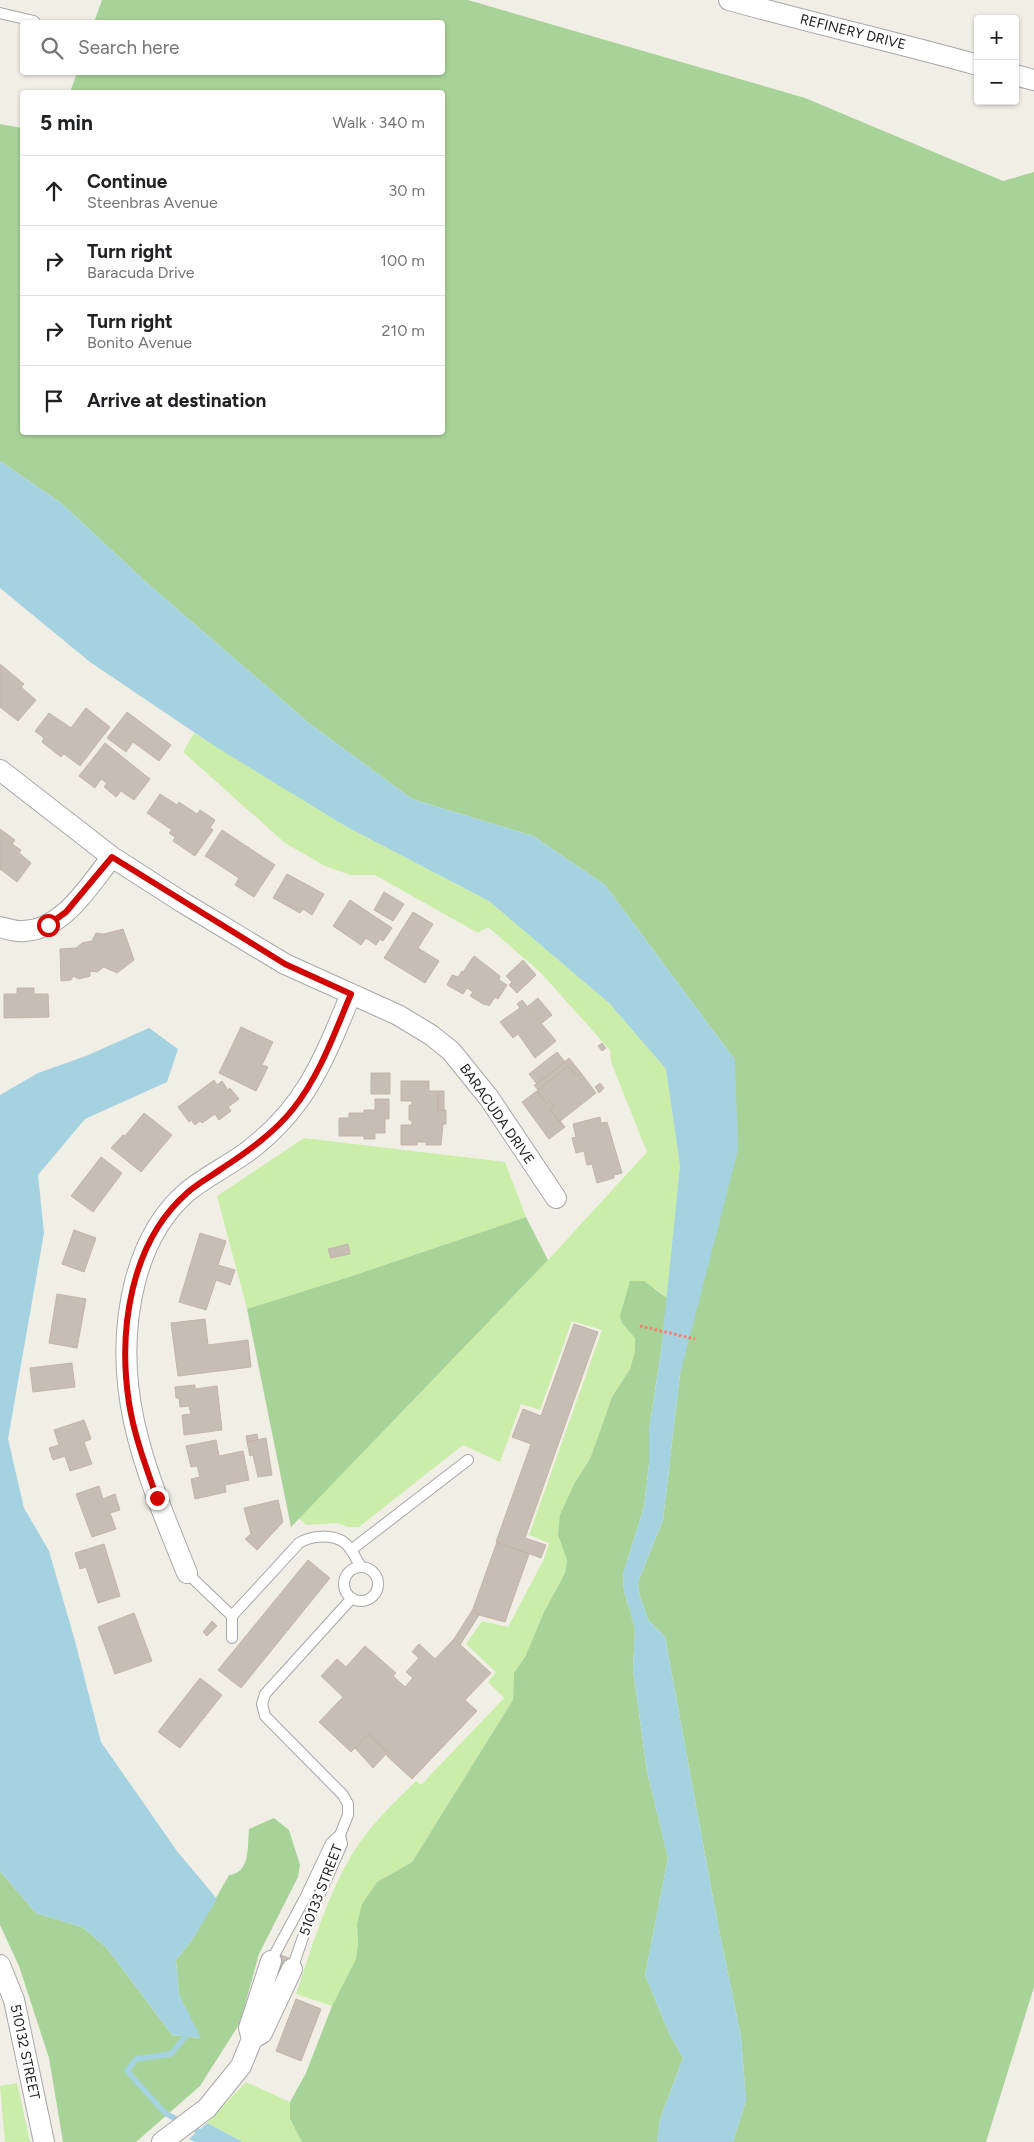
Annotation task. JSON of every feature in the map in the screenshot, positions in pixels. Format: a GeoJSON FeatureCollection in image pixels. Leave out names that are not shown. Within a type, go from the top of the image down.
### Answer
{"type":"FeatureCollection","features":[{"type":"Feature","properties":{"kind":"street","name":"REFINERY DRIVE"},"geometry":{"type":"LineString","coordinates":[[729,0],[812,23],[869,35],[974,63]]}},
{"type":"Feature","properties":{"kind":"street","name":"BARACUDA DRIVE"},"geometry":{"type":"LineString","coordinates":[[0,770],[112,857],[285,964],[417,1025],[450,1051],[490,1098],[556,1198]]}},
{"type":"Feature","properties":{"kind":"street"},"geometry":{"type":"LineString","coordinates":[[0,928],[23,931],[48,925],[66,912],[112,857]]}},
{"type":"Feature","properties":{"kind":"street"},"geometry":{"type":"LineString","coordinates":[[187,1573],[143,1459],[129,1404],[126,1368],[127,1336],[132,1295],[141,1260],[152,1235],[167,1213],[187,1192],[248,1152],[292,1110],[310,1086],[351,994]]}},
{"type":"Feature","properties":{"kind":"street","name":"510133 STREET"},"geometry":{"type":"LineString","coordinates":[[162,2142],[207,2108],[241,2066],[252,2039],[250,2028],[271,1961]]}},
{"type":"Feature","properties":{"kind":"street","name":"510132 STREET"},"geometry":{"type":"LineString","coordinates":[[0,1965],[14,2000],[44,2142]]}},
{"type":"Feature","properties":{"kind":"street","name":"510133 STREET"},"geometry":{"type":"LineString","coordinates":[[252,2039],[262,2033],[292,1970]]}},
{"type":"Feature","properties":{"kind":"lane"},"geometry":{"type":"LineString","coordinates":[[0,13],[30,20]]}},
{"type":"Feature","properties":{"kind":"lane"},"geometry":{"type":"LineString","coordinates":[[351,1550],[468,1460]]}},
{"type":"Feature","properties":{"kind":"lane"},"geometry":{"type":"LineString","coordinates":[[232,1638],[232,1616],[299,1543],[305,1539],[314,1536],[327,1537],[344,1542],[361,1567]]}},
{"type":"Feature","properties":{"kind":"lane"},"geometry":{"type":"LineString","coordinates":[[361,1567],[373,1571],[377,1576],[378,1589],[375,1595],[364,1601],[352,1598],[344,1586],[348,1573],[354,1568],[361,1567]]}},
{"type":"Feature","properties":{"kind":"lane"},"geometry":{"type":"LineString","coordinates":[[187,1573],[232,1616]]}},
{"type":"Feature","properties":{"kind":"lane"},"geometry":{"type":"LineString","coordinates":[[340,1834],[348,1814],[348,1804],[343,1795],[269,1721],[265,1716],[262,1704],[269,1690],[352,1598]]}},
{"type":"Feature","properties":{"kind":"lane","name":"510133 STREET"},"geometry":{"type":"LineString","coordinates":[[271,1961],[306,1896],[331,1843],[340,1834]]}},
{"type":"Feature","properties":{"kind":"lane","name":"510133 STREET"},"geometry":{"type":"LineString","coordinates":[[292,1970],[311,1914],[342,1844],[340,1834]]}},
{"type":"Feature","properties":{"kind":"path"},"geometry":{"type":"LineString","coordinates":[[640,1326],[695,1340]]}},
{"type":"Feature","properties":{"kind":"green space"},"geometry":{"type":"Polygon","coordinates":[[[102,0],[468,0],[805,98],[1003,181],[1034,172],[1034,1987],[986,2142],[733,2142],[746,2100],[741,2037],[717,1920],[665,1637],[649,1621],[640,1597],[638,1582],[663,1520],[680,1374],[735,1060],[605,885],[533,836],[412,799],[310,724],[147,583],[61,503],[0,461],[0,124],[20,128],[20,435],[445,435],[445,90],[71,90],[76,75],[445,75],[445,20],[95,20],[102,0]]]}},
{"type":"Feature","properties":{"kind":"green space"},"geometry":{"type":"Polygon","coordinates":[[[194,733],[347,827],[489,901],[609,1003],[666,1069],[680,1166],[667,1298],[655,1288],[622,1323],[635,1337],[635,1351],[630,1369],[612,1397],[590,1459],[574,1484],[558,1535],[567,1560],[565,1573],[544,1612],[525,1657],[514,1673],[513,1700],[412,1862],[377,1882],[357,1924],[358,1943],[356,1959],[332,2006],[296,1994],[327,1906],[342,1872],[365,1835],[390,1807],[416,1781],[421,1785],[504,1698],[488,1682],[496,1672],[466,1644],[482,1621],[508,1627],[544,1559],[549,1543],[529,1535],[602,1330],[572,1321],[540,1410],[521,1404],[500,1462],[463,1445],[359,1527],[348,1527],[337,1523],[306,1525],[299,1518],[548,1260],[647,1152],[611,1062],[610,1050],[541,973],[488,927],[478,933],[375,875],[350,875],[325,866],[285,843],[183,752],[194,733]]]}},
{"type":"Feature","properties":{"kind":"green space"},"geometry":{"type":"Polygon","coordinates":[[[304,1138],[505,1162],[526,1217],[352,1276],[247,1309],[217,1196],[304,1138]]]}},
{"type":"Feature","properties":{"kind":"green space"},"geometry":{"type":"Polygon","coordinates":[[[526,1217],[548,1260],[291,1527],[247,1309],[352,1276],[526,1217]]]}},
{"type":"Feature","properties":{"kind":"green space"},"geometry":{"type":"Polygon","coordinates":[[[630,1281],[644,1281],[667,1298],[649,1430],[649,1464],[644,1507],[623,1574],[624,1591],[635,1628],[633,1669],[647,1771],[668,1858],[645,1975],[669,2033],[683,2058],[660,2119],[657,2142],[302,2142],[290,2119],[290,2102],[306,2073],[332,2006],[356,1959],[358,1943],[357,1924],[362,1904],[377,1882],[412,1862],[513,1700],[514,1673],[525,1657],[544,1612],[565,1573],[567,1560],[558,1535],[560,1515],[574,1484],[590,1459],[612,1397],[630,1369],[635,1351],[635,1338],[622,1323],[620,1316],[630,1281]]]}},
{"type":"Feature","properties":{"kind":"green space"},"geometry":{"type":"Polygon","coordinates":[[[274,1818],[289,1830],[300,1865],[298,1877],[259,1954],[240,2023],[200,2086],[136,2142],[63,2142],[49,2058],[19,1966],[0,1925],[0,1871],[36,1913],[82,1927],[106,1947],[172,2035],[200,2038],[179,1995],[176,1960],[192,1940],[229,1875],[236,1873],[244,1864],[248,1851],[249,1829],[274,1818]]]}},
{"type":"Feature","properties":{"kind":"green space"},"geometry":{"type":"Polygon","coordinates":[[[246,2082],[290,2102],[290,2119],[302,2142],[243,2142],[207,2123],[246,2082]]]}},
{"type":"Feature","properties":{"kind":"green space"},"geometry":{"type":"Polygon","coordinates":[[[17,2083],[30,2142],[5,2142],[0,2086],[17,2083]]]}},
{"type":"Feature","properties":{"kind":"water"},"geometry":{"type":"Polygon","coordinates":[[[0,461],[61,503],[147,583],[310,724],[412,799],[533,836],[605,885],[735,1060],[738,1150],[680,1374],[663,1520],[638,1582],[640,1597],[649,1621],[665,1637],[717,1920],[741,2037],[746,2100],[733,2142],[657,2142],[660,2119],[683,2058],[669,2033],[645,1975],[668,1858],[647,1771],[633,1669],[635,1628],[624,1591],[623,1574],[644,1507],[649,1464],[649,1430],[661,1352],[680,1166],[666,1069],[609,1003],[489,901],[347,827],[216,747],[90,662],[0,588],[0,461]]]}},
{"type":"Feature","properties":{"kind":"water"},"geometry":{"type":"Polygon","coordinates":[[[149,1028],[178,1049],[167,1082],[85,1119],[38,1175],[44,1233],[8,1439],[24,1508],[49,1551],[101,1742],[177,1851],[217,1899],[192,1940],[176,1960],[179,1995],[201,2038],[172,2035],[106,1947],[82,1927],[36,1913],[0,1871],[0,1095],[38,1073],[86,1056],[149,1028]]]}},
{"type":"Feature","properties":{"kind":"water"},"geometry":{"type":"Polygon","coordinates":[[[207,2123],[243,2142],[195,2142],[189,2139],[207,2123]]]}},
{"type":"Feature","properties":{"kind":"building"},"geometry":{"type":"Polygon","coordinates":[[[0,664],[24,684],[21,687],[36,700],[18,721],[0,707],[0,664]]]}},
{"type":"Feature","properties":{"kind":"building"},"geometry":{"type":"Polygon","coordinates":[[[86,708],[110,727],[80,766],[64,754],[61,757],[42,742],[44,738],[35,731],[49,713],[71,728],[86,708]]]}},
{"type":"Feature","properties":{"kind":"building"},"geometry":{"type":"Polygon","coordinates":[[[127,712],[171,745],[159,761],[133,742],[126,752],[107,738],[127,712]]]}},
{"type":"Feature","properties":{"kind":"building"},"geometry":{"type":"Polygon","coordinates":[[[105,743],[150,779],[134,800],[121,791],[116,797],[104,787],[107,783],[101,779],[95,788],[79,776],[105,743]]]}},
{"type":"Feature","properties":{"kind":"building"},"geometry":{"type":"Polygon","coordinates":[[[160,794],[177,805],[179,802],[197,814],[200,810],[215,820],[210,828],[213,830],[195,856],[173,841],[175,837],[169,833],[172,830],[147,813],[160,794]]]}},
{"type":"Feature","properties":{"kind":"building"},"geometry":{"type":"Polygon","coordinates":[[[0,829],[15,840],[12,844],[21,850],[19,853],[31,863],[17,882],[0,869],[0,829]]]}},
{"type":"Feature","properties":{"kind":"building"},"geometry":{"type":"Polygon","coordinates":[[[222,830],[275,865],[254,897],[235,885],[239,878],[205,856],[222,830]]]}},
{"type":"Feature","properties":{"kind":"building"},"geometry":{"type":"Polygon","coordinates":[[[287,874],[324,894],[312,915],[303,909],[300,913],[273,898],[287,874]]]}},
{"type":"Feature","properties":{"kind":"building"},"geometry":{"type":"Polygon","coordinates":[[[384,892],[404,904],[393,921],[374,910],[384,892]]]}},
{"type":"Feature","properties":{"kind":"building"},"geometry":{"type":"Polygon","coordinates":[[[350,900],[392,928],[383,941],[380,939],[376,945],[366,938],[361,945],[333,926],[350,900]]]}},
{"type":"Feature","properties":{"kind":"building"},"geometry":{"type":"Polygon","coordinates":[[[413,912],[433,924],[418,948],[439,961],[425,983],[384,958],[413,912]]]}},
{"type":"Feature","properties":{"kind":"building"},"geometry":{"type":"Polygon","coordinates":[[[123,929],[134,960],[117,973],[104,967],[97,972],[90,971],[90,976],[79,979],[73,976],[71,980],[61,981],[60,949],[76,948],[82,943],[92,941],[96,933],[104,934],[123,929]]]}},
{"type":"Feature","properties":{"kind":"building"},"geometry":{"type":"Polygon","coordinates":[[[474,956],[500,976],[499,980],[507,985],[498,999],[495,997],[489,1006],[470,996],[473,992],[467,988],[463,994],[447,985],[452,975],[458,977],[474,956]]]}},
{"type":"Feature","properties":{"kind":"building"},"geometry":{"type":"Polygon","coordinates":[[[523,960],[536,975],[517,993],[509,985],[512,982],[506,976],[523,960]]]}},
{"type":"Feature","properties":{"kind":"building"},"geometry":{"type":"Polygon","coordinates":[[[17,988],[34,988],[34,994],[48,994],[49,1017],[4,1018],[4,994],[17,994],[17,988]]]}},
{"type":"Feature","properties":{"kind":"building"},"geometry":{"type":"Polygon","coordinates":[[[538,998],[552,1015],[542,1023],[528,1006],[538,998]]]}},
{"type":"Feature","properties":{"kind":"building"},"geometry":{"type":"Polygon","coordinates":[[[522,1000],[556,1041],[535,1058],[518,1034],[513,1038],[500,1022],[520,1008],[517,1004],[522,1000]]]}},
{"type":"Feature","properties":{"kind":"building"},"geometry":{"type":"Polygon","coordinates":[[[241,1027],[273,1042],[262,1065],[268,1067],[256,1091],[219,1073],[241,1027]]]}},
{"type":"Feature","properties":{"kind":"building"},"geometry":{"type":"Polygon","coordinates":[[[602,1043],[606,1048],[602,1051],[598,1046],[602,1043]]]}},
{"type":"Feature","properties":{"kind":"building"},"geometry":{"type":"Polygon","coordinates":[[[557,1052],[565,1062],[537,1084],[529,1074],[557,1052]]]}},
{"type":"Feature","properties":{"kind":"building"},"geometry":{"type":"Polygon","coordinates":[[[569,1058],[581,1073],[577,1076],[568,1066],[538,1090],[534,1085],[569,1058]]]}},
{"type":"Feature","properties":{"kind":"building"},"geometry":{"type":"Polygon","coordinates":[[[568,1066],[577,1076],[581,1073],[596,1093],[559,1122],[550,1109],[554,1106],[550,1101],[547,1104],[537,1091],[568,1066]]]}},
{"type":"Feature","properties":{"kind":"building"},"geometry":{"type":"Polygon","coordinates":[[[371,1073],[390,1073],[390,1094],[371,1094],[371,1073]]]}},
{"type":"Feature","properties":{"kind":"building"},"geometry":{"type":"Polygon","coordinates":[[[214,1080],[217,1085],[222,1081],[228,1090],[230,1088],[239,1099],[228,1107],[231,1111],[219,1120],[215,1114],[202,1123],[200,1121],[195,1125],[191,1120],[189,1122],[178,1107],[214,1080]]]}},
{"type":"Feature","properties":{"kind":"building"},"geometry":{"type":"Polygon","coordinates":[[[401,1081],[429,1081],[429,1091],[438,1091],[438,1110],[446,1110],[446,1124],[443,1124],[441,1145],[426,1145],[426,1142],[417,1142],[417,1145],[401,1145],[401,1125],[412,1125],[412,1121],[409,1120],[409,1105],[412,1105],[412,1101],[401,1101],[401,1081]]]}},
{"type":"Feature","properties":{"kind":"building"},"geometry":{"type":"Polygon","coordinates":[[[600,1083],[604,1088],[599,1093],[595,1087],[600,1083]]]}},
{"type":"Feature","properties":{"kind":"building"},"geometry":{"type":"Polygon","coordinates":[[[438,1091],[444,1091],[444,1110],[438,1110],[438,1091]]]}},
{"type":"Feature","properties":{"kind":"building"},"geometry":{"type":"Polygon","coordinates":[[[537,1091],[547,1104],[550,1101],[554,1106],[550,1109],[565,1127],[549,1139],[522,1102],[537,1091]]]}},
{"type":"Feature","properties":{"kind":"building"},"geometry":{"type":"Polygon","coordinates":[[[375,1099],[389,1099],[389,1119],[385,1119],[385,1133],[375,1133],[375,1139],[364,1139],[364,1136],[339,1136],[339,1118],[349,1118],[349,1113],[364,1113],[364,1110],[375,1110],[375,1099]]]}},
{"type":"Feature","properties":{"kind":"building"},"geometry":{"type":"Polygon","coordinates":[[[144,1113],[172,1135],[141,1172],[111,1148],[123,1135],[125,1136],[144,1113]]]}},
{"type":"Feature","properties":{"kind":"building"},"geometry":{"type":"Polygon","coordinates":[[[600,1117],[601,1123],[607,1122],[622,1173],[614,1175],[614,1178],[597,1183],[592,1164],[587,1165],[584,1151],[576,1153],[572,1138],[576,1137],[573,1124],[600,1117]]]}},
{"type":"Feature","properties":{"kind":"building"},"geometry":{"type":"Polygon","coordinates":[[[101,1157],[122,1173],[93,1212],[71,1196],[101,1157]]]}},
{"type":"Feature","properties":{"kind":"building"},"geometry":{"type":"Polygon","coordinates":[[[74,1230],[96,1238],[84,1272],[62,1264],[74,1230]]]}},
{"type":"Feature","properties":{"kind":"building"},"geometry":{"type":"Polygon","coordinates":[[[200,1233],[226,1241],[218,1265],[235,1270],[230,1285],[216,1280],[206,1310],[179,1302],[200,1233]]]}},
{"type":"Feature","properties":{"kind":"building"},"geometry":{"type":"Polygon","coordinates":[[[348,1244],[350,1254],[331,1258],[328,1249],[348,1244]]]}},
{"type":"Feature","properties":{"kind":"building"},"geometry":{"type":"Polygon","coordinates":[[[57,1294],[86,1299],[77,1348],[49,1343],[57,1294]]]}},
{"type":"Feature","properties":{"kind":"building"},"geometry":{"type":"Polygon","coordinates":[[[205,1319],[208,1345],[248,1340],[251,1367],[178,1376],[171,1323],[205,1319]]]}},
{"type":"Feature","properties":{"kind":"building"},"geometry":{"type":"Polygon","coordinates":[[[574,1324],[598,1332],[525,1538],[546,1545],[541,1558],[496,1542],[531,1444],[512,1437],[523,1409],[541,1416],[574,1324]]]}},
{"type":"Feature","properties":{"kind":"building"},"geometry":{"type":"Polygon","coordinates":[[[72,1363],[75,1387],[33,1392],[30,1368],[72,1363]]]}},
{"type":"Feature","properties":{"kind":"building"},"geometry":{"type":"Polygon","coordinates":[[[195,1385],[195,1389],[217,1386],[222,1430],[184,1435],[182,1415],[191,1414],[189,1406],[180,1407],[179,1398],[176,1398],[175,1387],[195,1385]]]}},
{"type":"Feature","properties":{"kind":"building"},"geometry":{"type":"Polygon","coordinates":[[[84,1420],[91,1439],[84,1442],[92,1464],[70,1471],[65,1456],[53,1460],[49,1448],[59,1445],[54,1430],[84,1420]]]}},
{"type":"Feature","properties":{"kind":"building"},"geometry":{"type":"Polygon","coordinates":[[[257,1434],[258,1440],[247,1442],[246,1436],[257,1434]]]}},
{"type":"Feature","properties":{"kind":"building"},"geometry":{"type":"Polygon","coordinates":[[[266,1438],[272,1475],[258,1477],[253,1455],[250,1456],[247,1442],[266,1438]]]}},
{"type":"Feature","properties":{"kind":"building"},"geometry":{"type":"Polygon","coordinates":[[[216,1440],[219,1456],[243,1451],[249,1480],[225,1485],[226,1492],[195,1499],[191,1479],[200,1477],[197,1466],[191,1467],[186,1446],[216,1440]]]}},
{"type":"Feature","properties":{"kind":"building"},"geometry":{"type":"Polygon","coordinates":[[[99,1486],[103,1499],[115,1494],[120,1510],[110,1513],[116,1529],[92,1537],[76,1494],[99,1486]]]}},
{"type":"Feature","properties":{"kind":"building"},"geometry":{"type":"Polygon","coordinates":[[[278,1500],[283,1522],[257,1550],[245,1539],[251,1534],[244,1508],[278,1500]]]}},
{"type":"Feature","properties":{"kind":"building"},"geometry":{"type":"Polygon","coordinates":[[[497,1542],[529,1554],[505,1622],[479,1615],[473,1609],[497,1542]]]}},
{"type":"Feature","properties":{"kind":"building"},"geometry":{"type":"Polygon","coordinates":[[[104,1544],[120,1596],[98,1603],[86,1567],[80,1569],[75,1553],[104,1544]]]}},
{"type":"Feature","properties":{"kind":"building"},"geometry":{"type":"Polygon","coordinates":[[[308,1560],[330,1578],[241,1688],[218,1670],[308,1560]]]}},
{"type":"Feature","properties":{"kind":"building"},"geometry":{"type":"Polygon","coordinates":[[[473,1609],[479,1615],[460,1645],[454,1639],[473,1609]]]}},
{"type":"Feature","properties":{"kind":"building"},"geometry":{"type":"Polygon","coordinates":[[[134,1613],[152,1661],[115,1674],[98,1627],[134,1613]]]}},
{"type":"Feature","properties":{"kind":"building"},"geometry":{"type":"Polygon","coordinates":[[[212,1621],[217,1626],[207,1636],[203,1632],[212,1621]]]}},
{"type":"Feature","properties":{"kind":"building"},"geometry":{"type":"Polygon","coordinates":[[[454,1639],[491,1673],[465,1700],[477,1711],[412,1779],[386,1755],[388,1752],[368,1734],[351,1752],[319,1722],[343,1697],[321,1676],[337,1659],[346,1667],[365,1646],[396,1673],[393,1676],[405,1687],[413,1678],[406,1672],[419,1658],[412,1652],[419,1644],[435,1659],[454,1639]]]}},
{"type":"Feature","properties":{"kind":"building"},"geometry":{"type":"Polygon","coordinates":[[[200,1678],[222,1695],[180,1748],[158,1732],[200,1678]]]}},
{"type":"Feature","properties":{"kind":"building"},"geometry":{"type":"Polygon","coordinates":[[[368,1734],[388,1752],[373,1768],[355,1748],[368,1734]]]}},
{"type":"Feature","properties":{"kind":"building"},"geometry":{"type":"Polygon","coordinates":[[[281,1955],[291,1959],[283,1976],[273,1972],[281,1955]]]}},
{"type":"Feature","properties":{"kind":"building"},"geometry":{"type":"Polygon","coordinates":[[[296,1999],[321,2009],[301,2061],[276,2051],[296,1999]]]}},
{"type":"Feature","properties":{"kind":"waterway"},"geometry":{"type":"LineString","coordinates":[[186,2036],[171,2054],[136,2059],[127,2071],[165,2113],[205,2135]]}},
{"type":"Feature","properties":{"kind":"route"},"geometry":{"type":"LineString","coordinates":[[48,925],[66,912],[112,857],[285,964],[351,994],[310,1086],[292,1110],[248,1152],[187,1192],[167,1213],[152,1235],[141,1260],[129,1313],[126,1368],[129,1404],[143,1459],[157,1498]]}}]}
